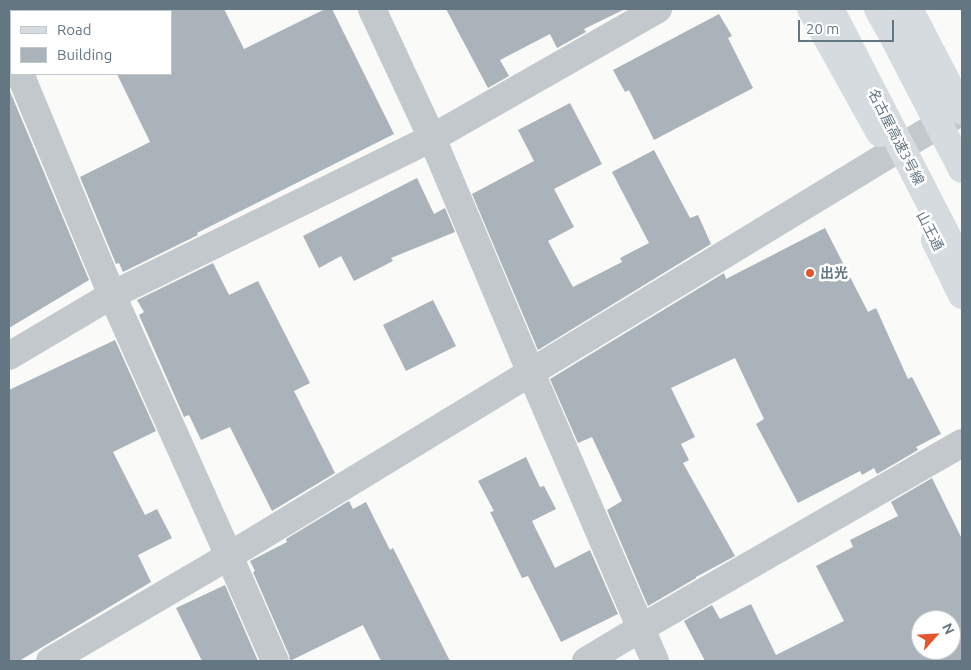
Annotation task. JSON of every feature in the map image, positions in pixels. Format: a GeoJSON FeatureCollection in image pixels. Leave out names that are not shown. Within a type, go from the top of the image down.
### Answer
{"type":"FeatureCollection","features":[{"type":"Feature","properties":{"kind":"main road","name":"山王通"},"geometry":{"type":"LineString","coordinates":[[811,9],[891,153],[962,295]]}},
{"type":"Feature","properties":{"kind":"main road","name":"名古屋高速3号線"},"geometry":{"type":"LineString","coordinates":[[830,9],[962,265]]}},
{"type":"Feature","properties":{"kind":"main road"},"geometry":{"type":"LineString","coordinates":[[878,9],[962,169]]}},
{"type":"Feature","properties":{"kind":"main road"},"geometry":{"type":"LineString","coordinates":[[909,9],[962,111]]}},
{"type":"Feature","properties":{"kind":"street"},"geometry":{"type":"LineString","coordinates":[[372,9],[432,138],[655,661]]}},
{"type":"Feature","properties":{"kind":"street"},"geometry":{"type":"LineString","coordinates":[[9,356],[112,295],[432,138],[658,9]]}},
{"type":"Feature","properties":{"kind":"street"},"geometry":{"type":"LineString","coordinates":[[9,48],[10,53]]}},
{"type":"Feature","properties":{"kind":"street"},"geometry":{"type":"LineString","coordinates":[[20,75],[112,295],[230,556],[275,661]]}},
{"type":"Feature","properties":{"kind":"street"},"geometry":{"type":"LineString","coordinates":[[50,661],[230,556],[962,111]]}},
{"type":"Feature","properties":{"kind":"street"},"geometry":{"type":"LineString","coordinates":[[586,661],[962,443]]}},
{"type":"Feature","properties":{"kind":"building"},"geometry":{"type":"Polygon","coordinates":[[[224,9],[244,49],[325,9],[332,9],[394,134],[123,272],[119,263],[116,264],[80,177],[150,142],[117,75],[172,75],[171,10],[224,9]]]}},
{"type":"Feature","properties":{"kind":"building"},"geometry":{"type":"Polygon","coordinates":[[[446,9],[625,9],[584,29],[586,32],[557,48],[550,34],[500,60],[509,76],[488,88],[446,9]]]}},
{"type":"Feature","properties":{"kind":"building"},"geometry":{"type":"Polygon","coordinates":[[[719,14],[732,36],[728,38],[753,88],[654,140],[629,90],[625,92],[613,70],[719,14]]]}},
{"type":"Feature","properties":{"kind":"building"},"geometry":{"type":"Polygon","coordinates":[[[9,89],[89,280],[9,328],[9,89]]]}},
{"type":"Feature","properties":{"kind":"building"},"geometry":{"type":"Polygon","coordinates":[[[570,103],[602,164],[554,189],[574,227],[548,241],[573,287],[622,262],[620,258],[649,243],[612,172],[654,150],[690,218],[698,215],[711,244],[538,350],[472,194],[534,161],[518,130],[570,103]]]}},
{"type":"Feature","properties":{"kind":"building"},"geometry":{"type":"Polygon","coordinates":[[[417,178],[434,214],[445,208],[455,232],[391,258],[393,261],[354,281],[341,256],[319,268],[303,236],[417,178]]]}},
{"type":"Feature","properties":{"kind":"building"},"geometry":{"type":"Polygon","coordinates":[[[825,228],[868,312],[876,308],[908,379],[912,377],[941,434],[916,447],[918,450],[877,474],[874,468],[862,475],[860,471],[798,503],[756,424],[764,419],[735,358],[671,388],[695,437],[681,444],[689,460],[683,463],[735,556],[648,606],[607,510],[622,501],[592,437],[578,443],[550,379],[724,273],[726,279],[825,228]]]}},
{"type":"Feature","properties":{"kind":"building"},"geometry":{"type":"Polygon","coordinates":[[[213,263],[229,295],[258,281],[310,383],[294,391],[335,473],[272,511],[230,427],[201,440],[189,415],[184,417],[139,315],[144,312],[137,300],[213,263]]]}},
{"type":"Feature","properties":{"kind":"building"},"geometry":{"type":"Polygon","coordinates":[[[433,300],[456,346],[406,371],[383,325],[433,300]]]}},
{"type":"Feature","properties":{"kind":"building"},"geometry":{"type":"Polygon","coordinates":[[[115,340],[156,431],[113,452],[145,515],[157,509],[172,538],[138,555],[151,582],[19,661],[9,661],[9,390],[115,340]]]}},
{"type":"Feature","properties":{"kind":"building"},"geometry":{"type":"Polygon","coordinates":[[[526,457],[540,487],[544,486],[556,509],[532,521],[555,568],[590,550],[618,614],[561,642],[528,576],[522,578],[490,512],[494,511],[478,481],[526,457]]]}},
{"type":"Feature","properties":{"kind":"building"},"geometry":{"type":"Polygon","coordinates":[[[932,478],[962,539],[962,661],[705,661],[684,621],[712,605],[720,619],[751,604],[776,655],[844,621],[816,566],[853,547],[850,540],[898,516],[891,502],[932,478]]]}},
{"type":"Feature","properties":{"kind":"building"},"geometry":{"type":"Polygon","coordinates":[[[349,501],[353,509],[366,502],[390,550],[393,548],[450,661],[381,661],[363,625],[290,661],[250,561],[287,542],[286,539],[349,501]]]}},
{"type":"Feature","properties":{"kind":"building"},"geometry":{"type":"Polygon","coordinates":[[[225,585],[258,661],[202,661],[176,608],[225,585]]]}},
{"type":"Feature","properties":{"kind":"place","name":"出光"},"geometry":{"type":"Point","coordinates":[810,273]}}]}
